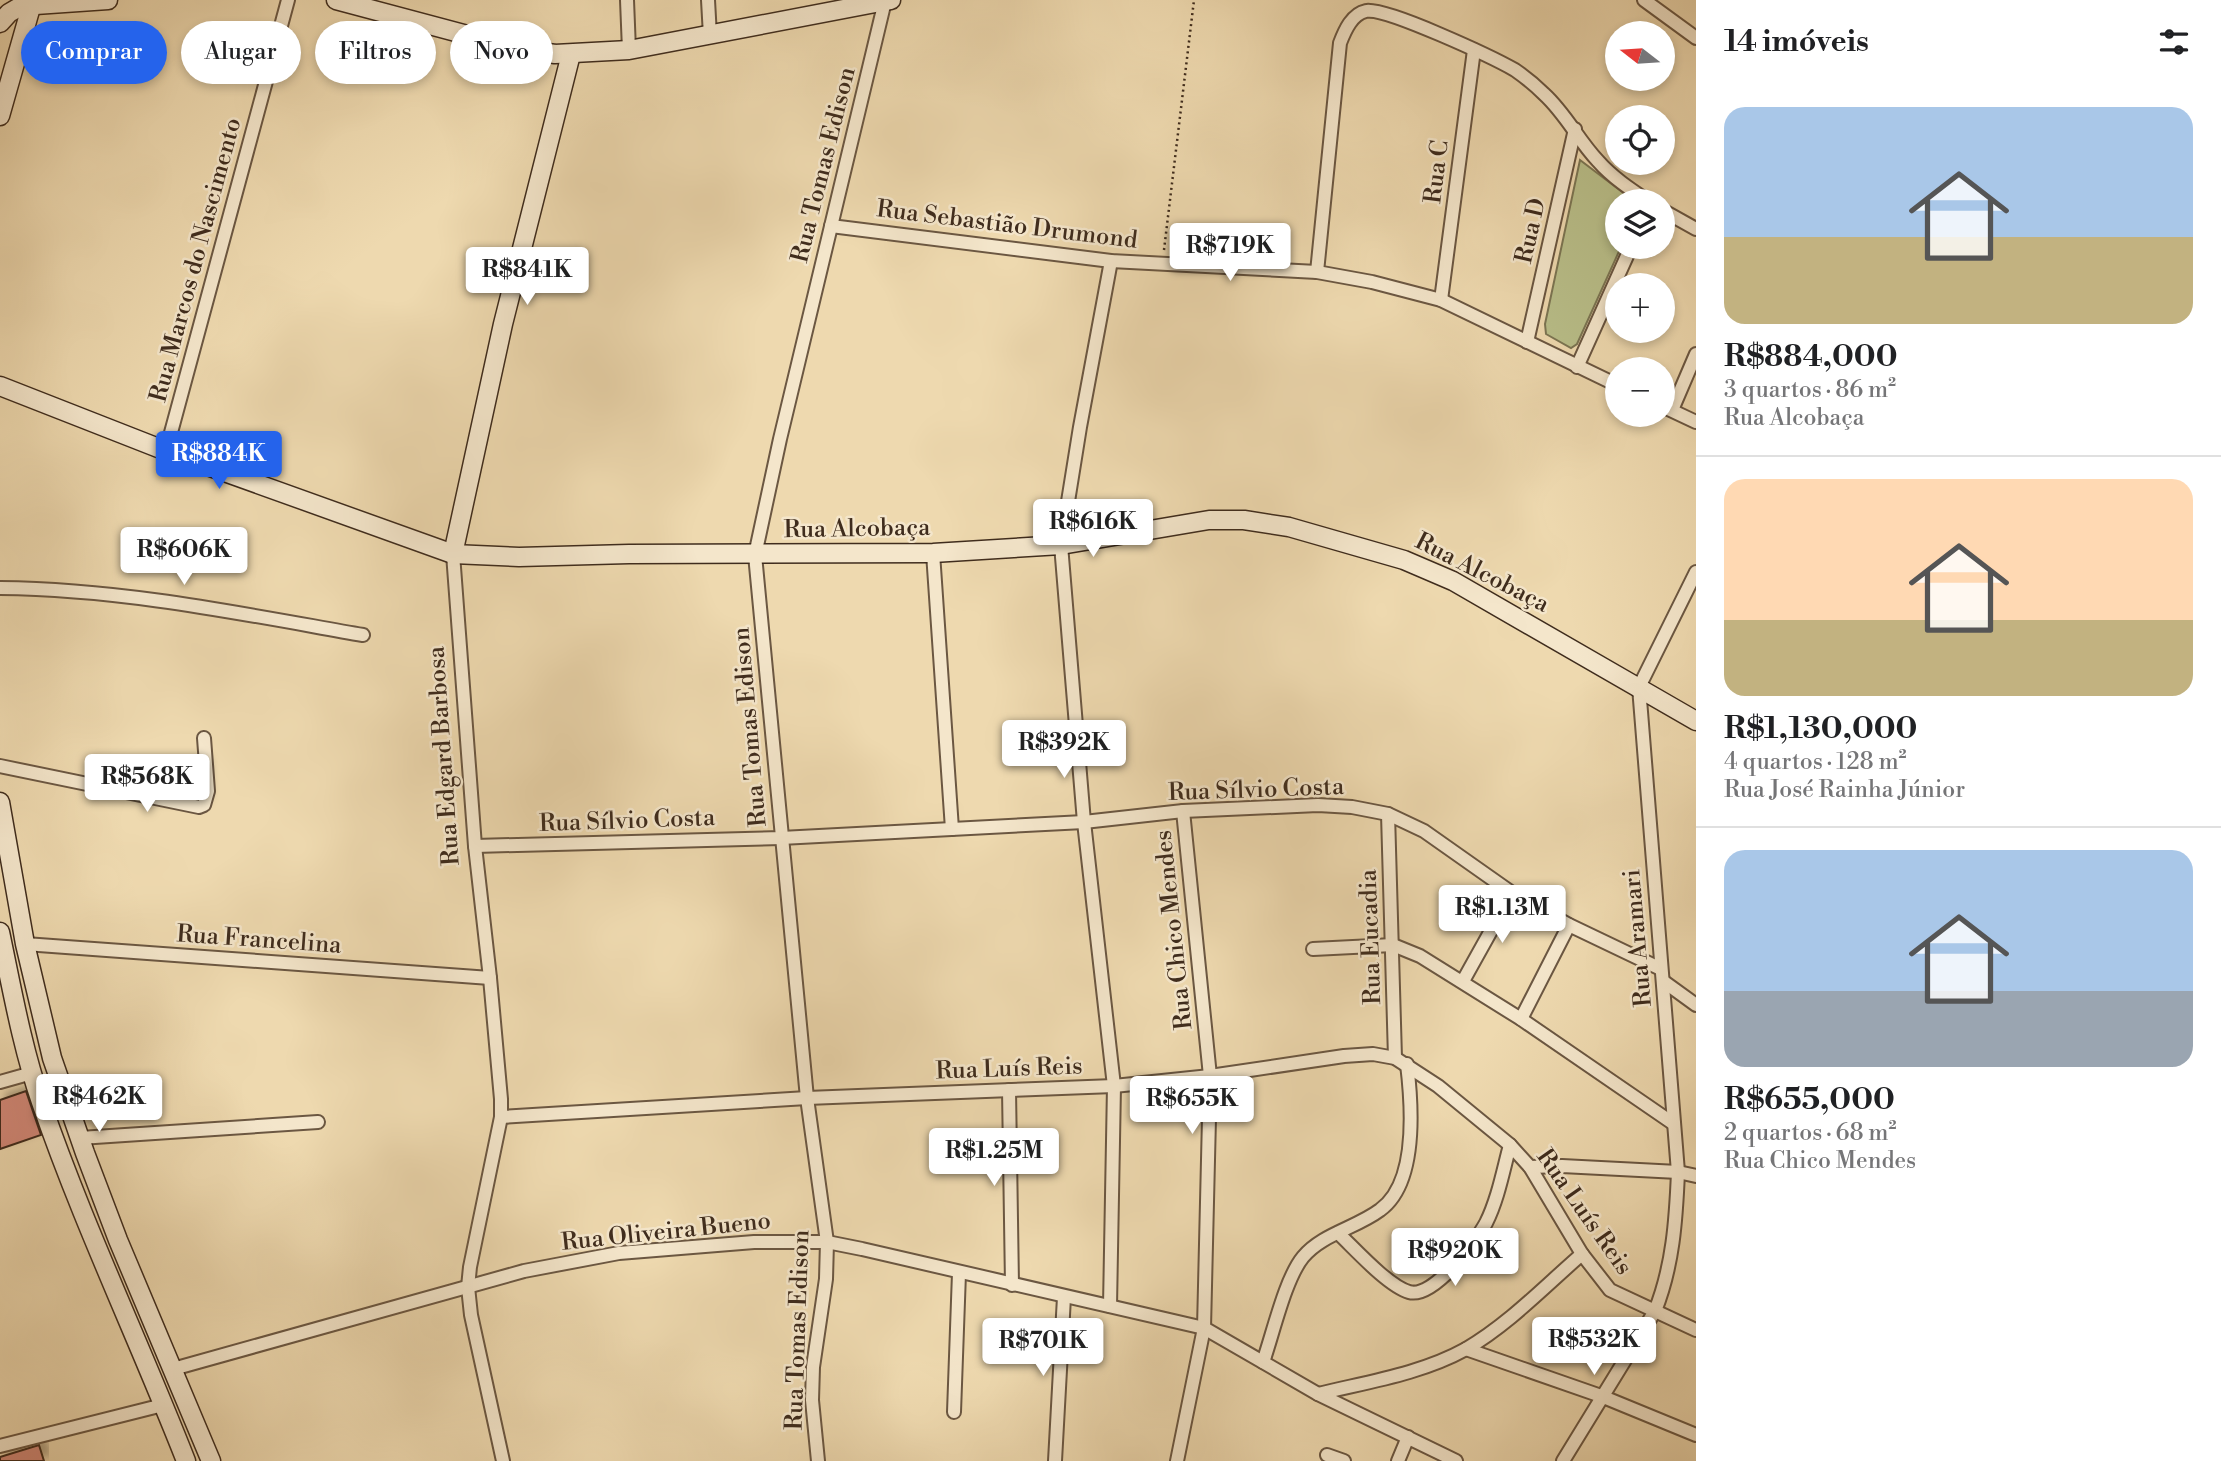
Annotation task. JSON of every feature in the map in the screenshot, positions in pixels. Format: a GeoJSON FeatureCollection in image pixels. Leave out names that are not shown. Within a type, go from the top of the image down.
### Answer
{"type":"FeatureCollection","features":[{"type":"Feature","properties":{"kind":"main road"},"geometry":{"type":"LineString","coordinates":[[0,22],[5,0]]}},
{"type":"Feature","properties":{"kind":"main road"},"geometry":{"type":"LineString","coordinates":[[0,22],[14,9],[33,2],[108,0]]}},
{"type":"Feature","properties":{"kind":"main road"},"geometry":{"type":"LineString","coordinates":[[336,0],[520,49],[538,53],[571,54],[629,50],[888,1]]}},
{"type":"Feature","properties":{"kind":"main road"},"geometry":{"type":"LineString","coordinates":[[0,116],[33,2]]}},
{"type":"Feature","properties":{"kind":"main road","name":"Rua Edgard Barbosa"},"geometry":{"type":"LineString","coordinates":[[453,554],[503,324],[571,54]]}},
{"type":"Feature","properties":{"kind":"main road","name":"Rua Alcobaça"},"geometry":{"type":"LineString","coordinates":[[0,386],[166,451],[453,554],[519,557],[933,553],[1061,545],[1209,520],[1244,520],[1322,535],[1404,560],[1453,581],[1696,721]]}},
{"type":"Feature","properties":{"kind":"main road"},"geometry":{"type":"LineString","coordinates":[[0,802],[25,944],[52,1058],[118,1240],[211,1461]]}},
{"type":"Feature","properties":{"kind":"main road"},"geometry":{"type":"LineString","coordinates":[[0,932],[3,957],[32,1073],[89,1231],[186,1461]]}},
{"type":"Feature","properties":{"kind":"street","name":"Rua Marcos do Nascimento"},"geometry":{"type":"LineString","coordinates":[[166,451],[288,0]]}},
{"type":"Feature","properties":{"kind":"street"},"geometry":{"type":"LineString","coordinates":[[627,0],[629,50]]}},
{"type":"Feature","properties":{"kind":"street"},"geometry":{"type":"LineString","coordinates":[[708,0],[710,36]]}},
{"type":"Feature","properties":{"kind":"street"},"geometry":{"type":"LineString","coordinates":[[1644,0],[1696,38]]}},
{"type":"Feature","properties":{"kind":"street","name":"Rua Tomas Edison"},"geometry":{"type":"LineString","coordinates":[[818,1461],[812,1400],[826,1279],[827,1242],[807,1098],[755,555],[831,226],[888,1]]}},
{"type":"Feature","properties":{"kind":"street"},"geometry":{"type":"LineString","coordinates":[[1317,272],[1340,43],[1354,18],[1370,10],[1474,50],[1516,71],[1546,95],[1591,153],[1610,173],[1632,189]]}},
{"type":"Feature","properties":{"kind":"street","name":"Rua C"},"geometry":{"type":"LineString","coordinates":[[1441,300],[1474,50]]}},
{"type":"Feature","properties":{"kind":"street","name":"Rua D"},"geometry":{"type":"LineString","coordinates":[[1527,342],[1575,129]]}},
{"type":"Feature","properties":{"kind":"street"},"geometry":{"type":"LineString","coordinates":[[1675,217],[1696,229]]}},
{"type":"Feature","properties":{"kind":"street","name":"Rua Sebastião Drumond"},"geometry":{"type":"LineString","coordinates":[[831,226],[1111,261],[1317,272],[1372,282],[1441,300],[1605,380]]}},
{"type":"Feature","properties":{"kind":"street"},"geometry":{"type":"LineString","coordinates":[[1577,368],[1626,259]]}},
{"type":"Feature","properties":{"kind":"street"},"geometry":{"type":"LineString","coordinates":[[1110,1306],[1114,1086],[1084,822],[1061,545],[1111,261]]}},
{"type":"Feature","properties":{"kind":"street"},"geometry":{"type":"LineString","coordinates":[[1675,393],[1696,354]]}},
{"type":"Feature","properties":{"kind":"street"},"geometry":{"type":"LineString","coordinates":[[1675,412],[1696,422]]}},
{"type":"Feature","properties":{"kind":"street"},"geometry":{"type":"LineString","coordinates":[[933,553],[952,829]]}},
{"type":"Feature","properties":{"kind":"street","name":"Rua Edgard Barbosa"},"geometry":{"type":"LineString","coordinates":[[453,554],[475,846],[490,978],[501,1117],[468,1287],[471,1315],[503,1461]]}},
{"type":"Feature","properties":{"kind":"street"},"geometry":{"type":"LineString","coordinates":[[1639,687],[1696,572]]}},
{"type":"Feature","properties":{"kind":"street"},"geometry":{"type":"LineString","coordinates":[[0,588],[41,588],[129,597],[363,635]]}},
{"type":"Feature","properties":{"kind":"street","name":"Rua Aramari"},"geometry":{"type":"LineString","coordinates":[[1563,1461],[1655,1311],[1665,1287],[1675,1234],[1678,1172],[1639,687]]}},
{"type":"Feature","properties":{"kind":"street"},"geometry":{"type":"LineString","coordinates":[[0,766],[200,807],[204,805],[208,791],[204,738]]}},
{"type":"Feature","properties":{"kind":"street","name":"Rua Sílvio Costa"},"geometry":{"type":"LineString","coordinates":[[475,846],[781,838],[1084,822],[1183,811],[1318,805],[1352,807],[1388,814],[1424,831],[1512,893],[1662,975],[1696,1004]]}},
{"type":"Feature","properties":{"kind":"street","name":"Rua Chico Mendes"},"geometry":{"type":"LineString","coordinates":[[1177,1461],[1204,1328],[1210,1076],[1183,811]]}},
{"type":"Feature","properties":{"kind":"street","name":"Rua Eucadia"},"geometry":{"type":"LineString","coordinates":[[1263,1362],[1301,1260],[1314,1246],[1380,1210],[1393,1199],[1402,1181],[1412,1116],[1401,1061],[1388,814]]}},
{"type":"Feature","properties":{"kind":"street"},"geometry":{"type":"LineString","coordinates":[[1463,981],[1512,893]]}},
{"type":"Feature","properties":{"kind":"street"},"geometry":{"type":"LineString","coordinates":[[1521,1019],[1569,925]]}},
{"type":"Feature","properties":{"kind":"street","name":"Rua Francelina"},"geometry":{"type":"LineString","coordinates":[[25,944],[490,978]]}},
{"type":"Feature","properties":{"kind":"street"},"geometry":{"type":"LineString","coordinates":[[1313,949],[1393,945],[1420,956],[1521,1019],[1674,1124]]}},
{"type":"Feature","properties":{"kind":"street","name":"Rua Luís Reis"},"geometry":{"type":"LineString","coordinates":[[501,1117],[807,1098],[1114,1086],[1373,1054],[1401,1061],[1510,1145],[1530,1167],[1582,1254],[1610,1290],[1696,1329]]}},
{"type":"Feature","properties":{"kind":"street"},"geometry":{"type":"LineString","coordinates":[[0,1082],[32,1073]]}},
{"type":"Feature","properties":{"kind":"street"},"geometry":{"type":"LineString","coordinates":[[1009,1090],[1012,1284]]}},
{"type":"Feature","properties":{"kind":"street"},"geometry":{"type":"LineString","coordinates":[[80,1138],[318,1122]]}},
{"type":"Feature","properties":{"kind":"street"},"geometry":{"type":"LineString","coordinates":[[1338,1233],[1397,1287],[1412,1293],[1425,1291],[1471,1247],[1486,1223],[1510,1145]]}},
{"type":"Feature","properties":{"kind":"street"},"geometry":{"type":"LineString","coordinates":[[1530,1167],[1678,1172],[1696,1176]]}},
{"type":"Feature","properties":{"kind":"street","name":"Rua Oliveira Bueno"},"geometry":{"type":"LineString","coordinates":[[173,1369],[524,1271],[619,1253],[754,1242],[827,1242],[1204,1328],[1318,1394],[1456,1461]]}},
{"type":"Feature","properties":{"kind":"street"},"geometry":{"type":"LineString","coordinates":[[1318,1394],[1428,1366],[1466,1349],[1495,1329],[1582,1254]]}},
{"type":"Feature","properties":{"kind":"street"},"geometry":{"type":"LineString","coordinates":[[954,1412],[959,1273]]}},
{"type":"Feature","properties":{"kind":"street"},"geometry":{"type":"LineString","coordinates":[[1055,1461],[1064,1297]]}},
{"type":"Feature","properties":{"kind":"street"},"geometry":{"type":"LineString","coordinates":[[1466,1349],[1601,1396],[1696,1435]]}},
{"type":"Feature","properties":{"kind":"street"},"geometry":{"type":"LineString","coordinates":[[0,1446],[163,1405]]}},
{"type":"Feature","properties":{"kind":"street"},"geometry":{"type":"LineString","coordinates":[[1398,1461],[1408,1437]]}},
{"type":"Feature","properties":{"kind":"street"},"geometry":{"type":"LineString","coordinates":[[1327,1455],[1344,1461]]}},
{"type":"Feature","properties":{"kind":"path"},"geometry":{"type":"LineString","coordinates":[[1162,263],[1194,0]]}},
{"type":"Feature","properties":{"kind":"green space"},"geometry":{"type":"Polygon","coordinates":[[[1580,160],[1618,189],[1605,189],[1605,259],[1616,259],[1609,273],[1605,273],[1605,282],[1577,344],[1571,348],[1546,334],[1545,324],[1580,160]]]}},
{"type":"Feature","properties":{"kind":"building"},"geometry":{"type":"Polygon","coordinates":[[[26,1091],[41,1135],[0,1149],[0,1100],[26,1091]]]}},
{"type":"Feature","properties":{"kind":"building"},"geometry":{"type":"Polygon","coordinates":[[[39,1445],[44,1461],[0,1461],[0,1457],[39,1445]]]}}]}
